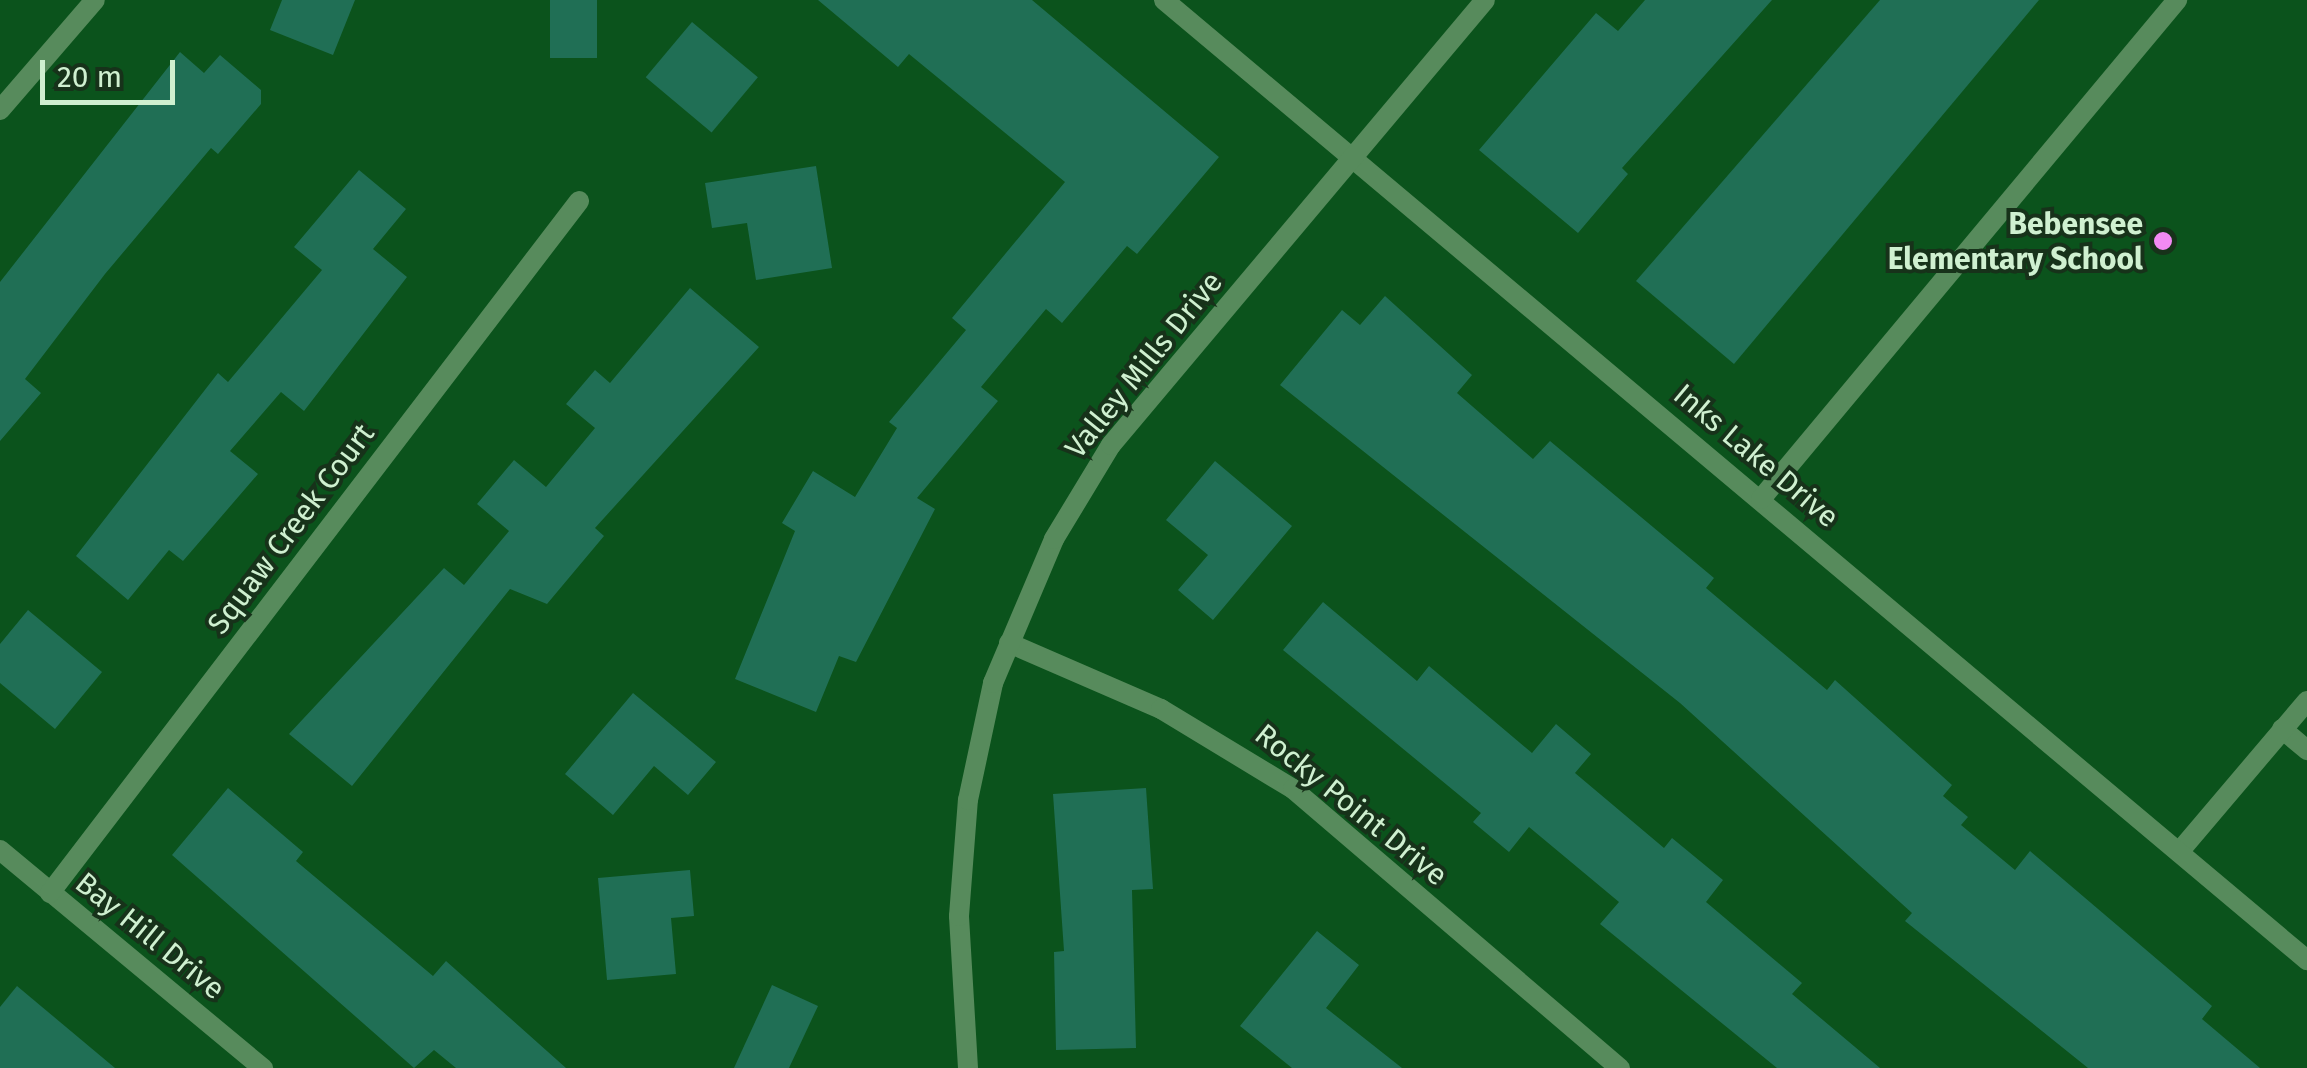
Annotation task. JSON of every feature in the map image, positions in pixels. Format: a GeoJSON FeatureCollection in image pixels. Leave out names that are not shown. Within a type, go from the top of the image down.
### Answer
{"type":"FeatureCollection","features":[{"type":"Feature","properties":{"kind":"street"},"geometry":{"type":"LineString","coordinates":[[0,110],[94,0]]}},
{"type":"Feature","properties":{"kind":"street","name":"Inks Lake Drive"},"geometry":{"type":"LineString","coordinates":[[1164,0],[2307,960]]}},
{"type":"Feature","properties":{"kind":"street","name":"Valley Mills Drive"},"geometry":{"type":"LineString","coordinates":[[968,1068],[958,916],[968,800],[1009,643],[1054,539],[1111,445],[1485,0]]}},
{"type":"Feature","properties":{"kind":"street"},"geometry":{"type":"LineString","coordinates":[[1761,499],[2177,0]]}},
{"type":"Feature","properties":{"kind":"street","name":"Squaw Creek Court"},"geometry":{"type":"LineString","coordinates":[[50,893],[580,201]]}},
{"type":"Feature","properties":{"kind":"street","name":"Rocky Point Drive"},"geometry":{"type":"LineString","coordinates":[[1009,643],[1160,708],[1292,788],[1620,1068]]}},
{"type":"Feature","properties":{"kind":"street"},"geometry":{"type":"LineString","coordinates":[[2179,852],[2307,700]]}},
{"type":"Feature","properties":{"kind":"street"},"geometry":{"type":"LineString","coordinates":[[2282,730],[2307,750]]}},
{"type":"Feature","properties":{"kind":"street","name":"Bay Hill Drive"},"geometry":{"type":"LineString","coordinates":[[0,850],[263,1068]]}},
{"type":"Feature","properties":{"kind":"building"},"geometry":{"type":"Polygon","coordinates":[[[282,0],[355,0],[333,55],[270,30],[282,0]]]}},
{"type":"Feature","properties":{"kind":"building"},"geometry":{"type":"Polygon","coordinates":[[[550,0],[597,0],[597,58],[550,58],[550,0]]]}},
{"type":"Feature","properties":{"kind":"building"},"geometry":{"type":"Polygon","coordinates":[[[818,0],[1032,0],[1219,157],[1137,254],[1127,246],[1062,323],[1046,309],[981,387],[998,401],[917,498],[935,509],[856,662],[839,656],[816,712],[735,679],[795,531],[782,523],[813,471],[855,497],[897,428],[889,422],[966,330],[952,318],[1065,182],[909,54],[898,67],[818,0]]]}},
{"type":"Feature","properties":{"kind":"building"},"geometry":{"type":"Polygon","coordinates":[[[1645,0],[1772,0],[1622,168],[1628,174],[1578,233],[1479,150],[1596,13],[1618,31],[1645,0]]]}},
{"type":"Feature","properties":{"kind":"building"},"geometry":{"type":"Polygon","coordinates":[[[1880,0],[2039,0],[1734,364],[1636,281],[1880,0]]]}},
{"type":"Feature","properties":{"kind":"building"},"geometry":{"type":"Polygon","coordinates":[[[692,22],[758,77],[712,132],[646,77],[692,22]]]}},
{"type":"Feature","properties":{"kind":"building"},"geometry":{"type":"Polygon","coordinates":[[[180,52],[204,73],[220,55],[261,90],[261,104],[218,154],[211,148],[105,274],[25,379],[41,393],[0,441],[0,282],[180,52]]]}},
{"type":"Feature","properties":{"kind":"building"},"geometry":{"type":"Polygon","coordinates":[[[816,166],[832,268],[756,280],[747,223],[712,228],[705,183],[816,166]]]}},
{"type":"Feature","properties":{"kind":"building"},"geometry":{"type":"Polygon","coordinates":[[[359,170],[406,209],[373,249],[407,277],[304,411],[281,392],[230,451],[258,474],[183,561],[169,550],[128,600],[76,556],[218,373],[228,382],[322,270],[294,247],[359,170]]]}},
{"type":"Feature","properties":{"kind":"building"},"geometry":{"type":"Polygon","coordinates":[[[690,288],[759,347],[595,528],[604,536],[547,604],[510,589],[352,786],[289,734],[444,568],[464,585],[509,531],[477,504],[514,460],[546,487],[595,428],[566,404],[595,370],[610,383],[690,288]]]}},
{"type":"Feature","properties":{"kind":"building"},"geometry":{"type":"Polygon","coordinates":[[[1385,296],[1472,375],[1457,393],[1533,459],[1550,441],[1714,578],[1706,588],[1827,690],[1835,680],[1952,785],[1943,796],[1968,817],[1961,825],[2015,870],[2030,851],[2212,1006],[2202,1019],[2260,1068],[2088,1068],[1905,921],[1912,913],[1680,703],[1280,385],[1342,310],[1360,325],[1385,296]]]}},
{"type":"Feature","properties":{"kind":"building"},"geometry":{"type":"Polygon","coordinates":[[[1215,461],[1292,526],[1213,620],[1178,590],[1208,555],[1166,520],[1215,461]]]}},
{"type":"Feature","properties":{"kind":"building"},"geometry":{"type":"Polygon","coordinates":[[[1323,602],[1417,681],[1429,666],[1532,753],[1556,724],[1591,754],[1575,773],[1664,848],[1672,838],[1723,880],[1706,902],[1802,983],[1792,994],[1880,1068],[1777,1068],[1600,924],[1619,902],[1529,827],[1509,852],[1473,822],[1481,813],[1283,650],[1323,602]]]}},
{"type":"Feature","properties":{"kind":"building"},"geometry":{"type":"Polygon","coordinates":[[[28,610],[102,672],[55,729],[0,683],[0,644],[28,610]]]}},
{"type":"Feature","properties":{"kind":"building"},"geometry":{"type":"Polygon","coordinates":[[[633,693],[716,762],[688,795],[654,766],[613,815],[565,774],[633,693]]]}},
{"type":"Feature","properties":{"kind":"building"},"geometry":{"type":"Polygon","coordinates":[[[228,788],[303,852],[296,861],[433,976],[446,961],[566,1068],[456,1068],[434,1050],[414,1068],[172,855],[228,788]]]}},
{"type":"Feature","properties":{"kind":"building"},"geometry":{"type":"Polygon","coordinates":[[[1146,788],[1153,889],[1132,890],[1136,1048],[1056,1050],[1054,952],[1064,951],[1053,794],[1146,788]]]}},
{"type":"Feature","properties":{"kind":"building"},"geometry":{"type":"Polygon","coordinates":[[[690,870],[694,916],[671,918],[676,974],[607,980],[598,878],[690,870]]]}},
{"type":"Feature","properties":{"kind":"building"},"geometry":{"type":"Polygon","coordinates":[[[1317,931],[1359,965],[1326,1008],[1402,1068],[1292,1068],[1240,1026],[1317,931]]]}},
{"type":"Feature","properties":{"kind":"building"},"geometry":{"type":"Polygon","coordinates":[[[772,985],[818,1006],[789,1068],[734,1068],[772,985]]]}},
{"type":"Feature","properties":{"kind":"building"},"geometry":{"type":"Polygon","coordinates":[[[17,986],[115,1068],[0,1068],[0,1007],[17,986]]]}},
{"type":"Feature","properties":{"kind":"place","name":"Bebensee Elementary School"},"geometry":{"type":"Point","coordinates":[2163,241]}}]}
